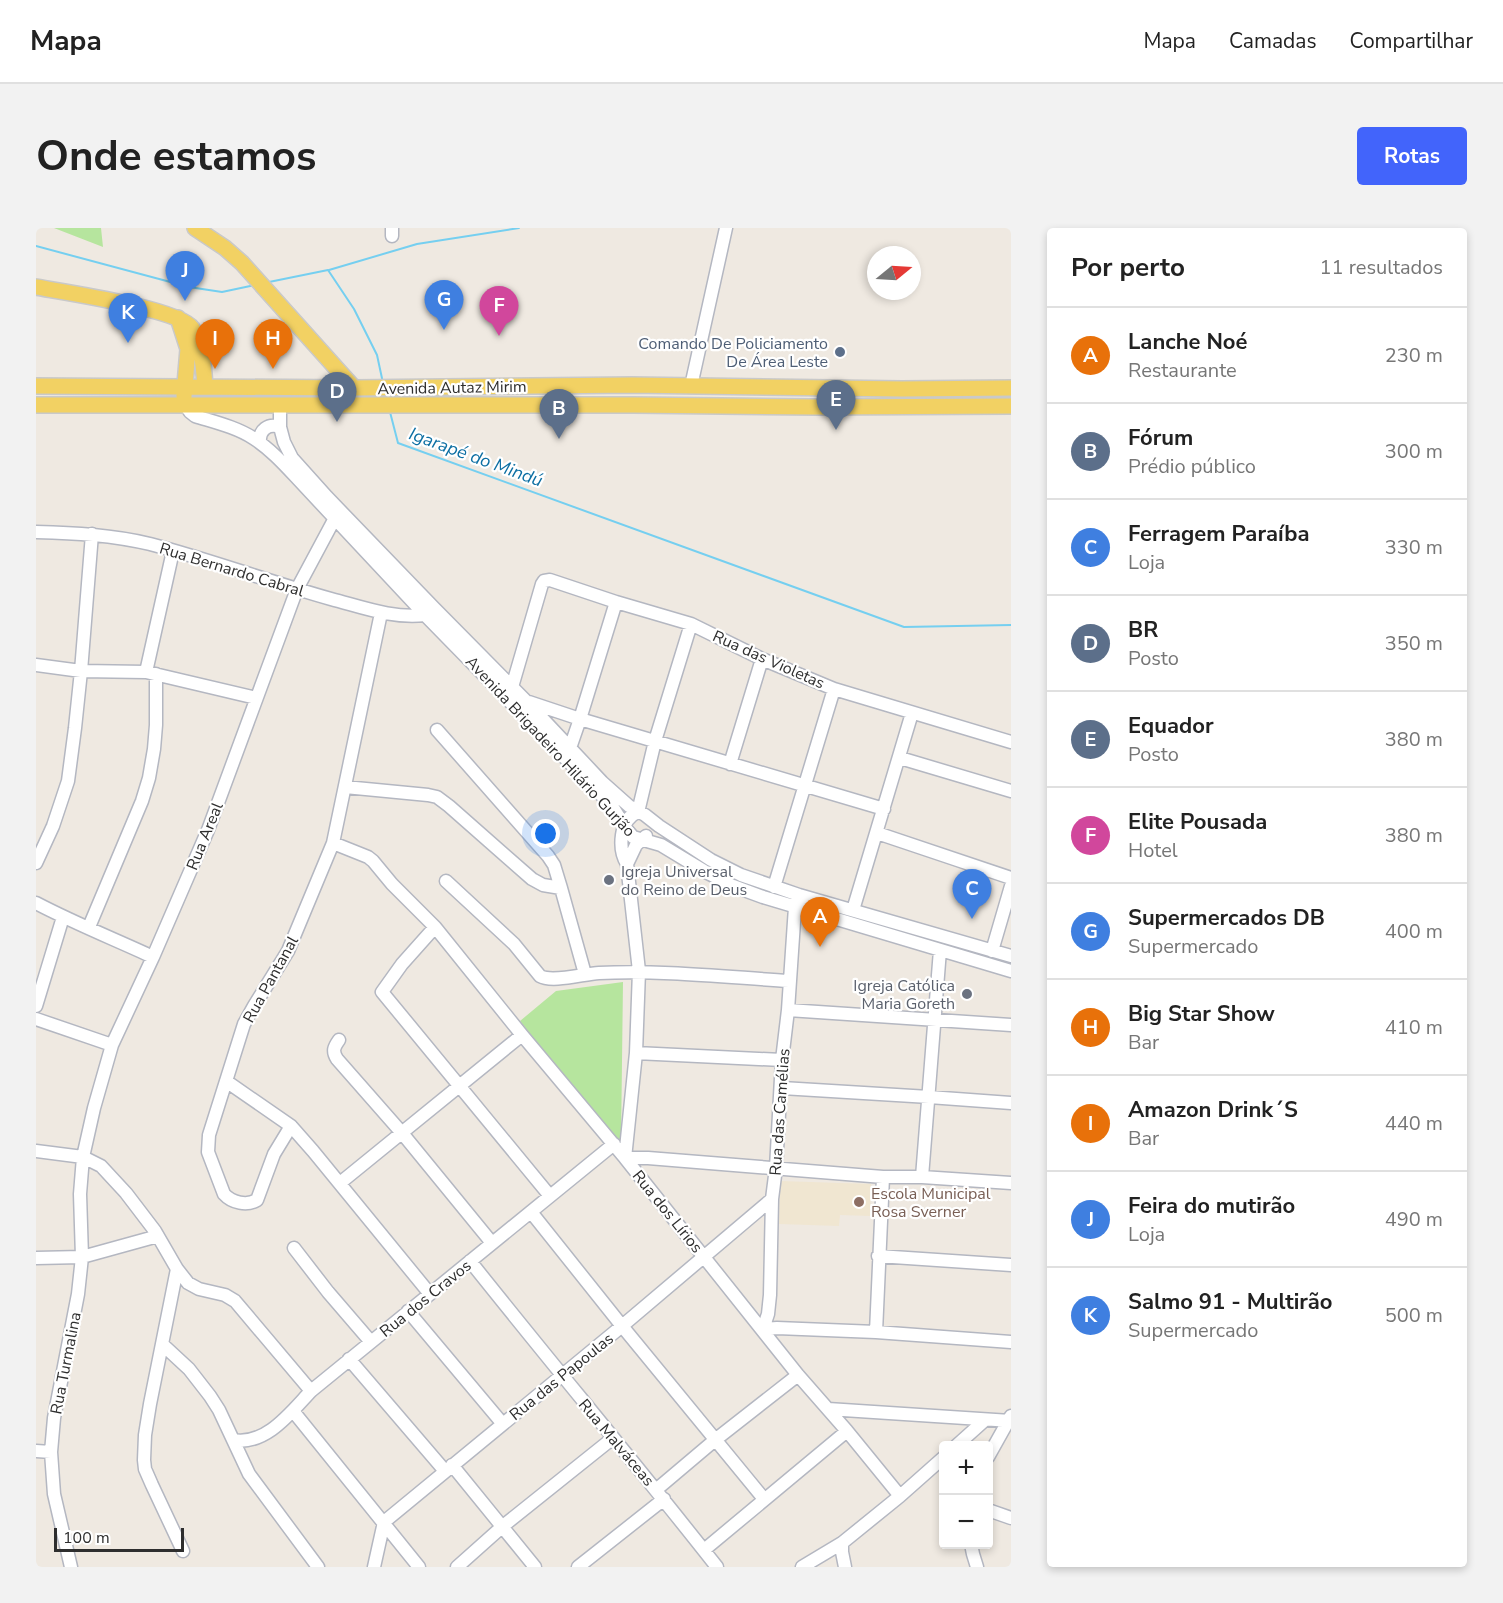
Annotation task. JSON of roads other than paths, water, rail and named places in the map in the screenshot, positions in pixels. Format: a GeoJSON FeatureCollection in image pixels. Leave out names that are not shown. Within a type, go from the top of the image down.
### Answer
{"type":"FeatureCollection","features":[{"type":"Feature","properties":{"kind":"main road"},"geometry":{"type":"LineString","coordinates":[[200,230],[242,263],[354,388]]}},
{"type":"Feature","properties":{"kind":"main road"},"geometry":{"type":"LineString","coordinates":[[36,287],[120,302],[178,318],[188,324],[198,338],[205,387]]}},
{"type":"Feature","properties":{"kind":"main road"},"geometry":{"type":"LineString","coordinates":[[178,318],[188,349],[185,405]]}},
{"type":"Feature","properties":{"kind":"main road","name":"Avenida Autaz Mirim"},"geometry":{"type":"LineString","coordinates":[[36,386],[1011,388]]}},
{"type":"Feature","properties":{"kind":"main road","name":"Avenida Autaz Mirim"},"geometry":{"type":"LineString","coordinates":[[36,405],[1011,406]]}},
{"type":"Feature","properties":{"kind":"street"},"geometry":{"type":"LineString","coordinates":[[691,386],[726,228]]}},
{"type":"Feature","properties":{"kind":"street","name":"Avenida Brigadeiro Hilário Gurjão"},"geometry":{"type":"LineString","coordinates":[[185,405],[195,416],[242,431],[260,442],[612,806],[633,837],[645,839],[669,850],[733,886],[797,901],[853,910],[1011,956]]}},
{"type":"Feature","properties":{"kind":"street","name":"Avenida Brigadeiro Hilário Gurjão"},"geometry":{"type":"LineString","coordinates":[[280,405],[280,427],[285,447],[292,458],[426,600],[628,806],[711,860],[741,875],[774,887],[797,901],[940,950],[1011,971]]}},
{"type":"Feature","properties":{"kind":"street"},"geometry":{"type":"LineString","coordinates":[[260,442],[260,435],[266,427],[273,425],[280,427]]}},
{"type":"Feature","properties":{"kind":"street","name":"Rua Areal"},"geometry":{"type":"LineString","coordinates":[[83,1157],[112,1045],[208,830],[297,589],[335,518]]}},
{"type":"Feature","properties":{"kind":"street","name":"Rua Bernardo Cabral"},"geometry":{"type":"LineString","coordinates":[[36,532],[92,534],[127,539],[381,613],[425,615]]}},
{"type":"Feature","properties":{"kind":"street"},"geometry":{"type":"LineString","coordinates":[[36,863],[53,826],[68,782],[81,670],[92,534]]}},
{"type":"Feature","properties":{"kind":"street"},"geometry":{"type":"LineString","coordinates":[[89,927],[142,801],[149,778],[156,725],[151,673],[173,551]]}},
{"type":"Feature","properties":{"kind":"street","name":"Rua das Violetas"},"geometry":{"type":"LineString","coordinates":[[512,687],[542,584],[549,580],[691,624],[762,659],[834,689],[1011,742]]}},
{"type":"Feature","properties":{"kind":"street"},"geometry":{"type":"LineString","coordinates":[[570,748],[616,602]]}},
{"type":"Feature","properties":{"kind":"street","name":"Rua Pantanal"},"geometry":{"type":"LineString","coordinates":[[291,1126],[274,1154],[257,1200],[247,1203],[230,1200],[224,1194],[208,1152],[209,1135],[244,1024],[288,951],[333,843],[381,613]]}},
{"type":"Feature","properties":{"kind":"street"},"geometry":{"type":"LineString","coordinates":[[691,624],[656,741],[638,812],[630,816],[622,832],[639,971],[636,1053],[625,1158],[883,1177],[922,1177],[1011,1183]]}},
{"type":"Feature","properties":{"kind":"street"},"geometry":{"type":"LineString","coordinates":[[730,764],[762,659]]}},
{"type":"Feature","properties":{"kind":"street"},"geometry":{"type":"LineString","coordinates":[[36,665],[81,670],[151,673],[256,698]]}},
{"type":"Feature","properties":{"kind":"street"},"geometry":{"type":"LineString","coordinates":[[774,887],[834,689]]}},
{"type":"Feature","properties":{"kind":"street"},"geometry":{"type":"LineString","coordinates":[[526,701],[884,809]]}},
{"type":"Feature","properties":{"kind":"street"},"geometry":{"type":"LineString","coordinates":[[853,910],[912,713]]}},
{"type":"Feature","properties":{"kind":"street"},"geometry":{"type":"LineString","coordinates":[[437,730],[542,847],[554,865],[585,974]]}},
{"type":"Feature","properties":{"kind":"street"},"geometry":{"type":"LineString","coordinates":[[900,758],[1011,791]]}},
{"type":"Feature","properties":{"kind":"street"},"geometry":{"type":"LineString","coordinates":[[345,787],[437,797],[532,879],[543,885],[561,888]]}},
{"type":"Feature","properties":{"kind":"street"},"geometry":{"type":"LineString","coordinates":[[627,864],[633,851],[649,832],[649,820]]}},
{"type":"Feature","properties":{"kind":"street"},"geometry":{"type":"LineString","coordinates":[[877,833],[1011,878]]}},
{"type":"Feature","properties":{"kind":"street","name":"Rua dos Lírios"},"geometry":{"type":"LineString","coordinates":[[333,843],[373,861],[392,884],[435,927],[614,1144],[798,1375],[900,1496]]}},
{"type":"Feature","properties":{"kind":"street"},"geometry":{"type":"LineString","coordinates":[[446,881],[514,944],[545,979],[639,971],[789,981]]}},
{"type":"Feature","properties":{"kind":"street"},"geometry":{"type":"LineString","coordinates":[[992,951],[1011,886]]}},
{"type":"Feature","properties":{"kind":"street","name":"Rua das Camélias"},"geometry":{"type":"LineString","coordinates":[[763,1329],[768,1314],[770,1295],[772,1199],[797,901]]}},
{"type":"Feature","properties":{"kind":"street"},"geometry":{"type":"LineString","coordinates":[[36,903],[153,957]]}},
{"type":"Feature","properties":{"kind":"street"},"geometry":{"type":"LineString","coordinates":[[36,1000],[63,917]]}},
{"type":"Feature","properties":{"kind":"street"},"geometry":{"type":"LineString","coordinates":[[435,927],[402,964],[382,992],[550,1196]]}},
{"type":"Feature","properties":{"kind":"street"},"geometry":{"type":"LineString","coordinates":[[922,1177],[940,950]]}},
{"type":"Feature","properties":{"kind":"street"},"geometry":{"type":"LineString","coordinates":[[788,1010],[1011,1025]]}},
{"type":"Feature","properties":{"kind":"street"},"geometry":{"type":"LineString","coordinates":[[36,1019],[112,1045]]}},
{"type":"Feature","properties":{"kind":"street"},"geometry":{"type":"LineString","coordinates":[[340,1183],[522,1035]]}},
{"type":"Feature","properties":{"kind":"street"},"geometry":{"type":"LineString","coordinates":[[339,1040],[334,1049],[337,1059],[402,1133],[492,1243]]}},
{"type":"Feature","properties":{"kind":"street"},"geometry":{"type":"LineString","coordinates":[[636,1053],[782,1060]]}},
{"type":"Feature","properties":{"kind":"street"},"geometry":{"type":"LineString","coordinates":[[226,1081],[291,1126],[430,1294]]}},
{"type":"Feature","properties":{"kind":"street"},"geometry":{"type":"LineString","coordinates":[[782,1088],[1011,1103]]}},
{"type":"Feature","properties":{"kind":"street","name":"Rua dos Cravos"},"geometry":{"type":"LineString","coordinates":[[233,1440],[255,1439],[270,1430],[349,1359],[614,1144]]}},
{"type":"Feature","properties":{"kind":"street"},"geometry":{"type":"LineString","coordinates":[[36,1151],[83,1157],[101,1166],[126,1193],[159,1236],[177,1269],[188,1283],[193,1287],[225,1295],[235,1301],[311,1391]]}},
{"type":"Feature","properties":{"kind":"street","name":"Rua Turmalina"},"geometry":{"type":"LineString","coordinates":[[71,1567],[54,1494],[51,1452],[54,1418],[78,1294],[82,1257],[80,1194],[83,1157]]}},
{"type":"Feature","properties":{"kind":"street"},"geometry":{"type":"LineString","coordinates":[[876,1332],[883,1177]]}},
{"type":"Feature","properties":{"kind":"street","name":"Rua das Papoulas"},"geometry":{"type":"LineString","coordinates":[[384,1522],[772,1199]]}},
{"type":"Feature","properties":{"kind":"street"},"geometry":{"type":"LineString","coordinates":[[531,1212],[764,1499]]}},
{"type":"Feature","properties":{"kind":"street"},"geometry":{"type":"LineString","coordinates":[[36,1258],[82,1257],[159,1236]]}},
{"type":"Feature","properties":{"kind":"street"},"geometry":{"type":"LineString","coordinates":[[294,1248],[371,1342]]}},
{"type":"Feature","properties":{"kind":"street"},"geometry":{"type":"LineString","coordinates":[[878,1256],[1011,1265]]}},
{"type":"Feature","properties":{"kind":"street","name":"Rua Malváceas"},"geometry":{"type":"LineString","coordinates":[[470,1261],[717,1567]]}},
{"type":"Feature","properties":{"kind":"street"},"geometry":{"type":"LineString","coordinates":[[177,1269],[147,1425],[144,1460],[145,1469],[183,1551]]}},
{"type":"Feature","properties":{"kind":"street"},"geometry":{"type":"LineString","coordinates":[[408,1311],[502,1423]]}},
{"type":"Feature","properties":{"kind":"street"},"geometry":{"type":"LineString","coordinates":[[763,1329],[876,1332],[1011,1342]]}},
{"type":"Feature","properties":{"kind":"street"},"geometry":{"type":"LineString","coordinates":[[162,1344],[189,1369],[201,1384],[219,1410],[249,1474],[318,1567]]}},
{"type":"Feature","properties":{"kind":"street"},"geometry":{"type":"LineString","coordinates":[[349,1359],[503,1526],[535,1567]]}},
{"type":"Feature","properties":{"kind":"street"},"geometry":{"type":"LineString","coordinates":[[578,1567],[660,1494],[715,1440],[798,1375]]}},
{"type":"Feature","properties":{"kind":"street"},"geometry":{"type":"LineString","coordinates":[[828,1409],[985,1420],[1010,1419]]}},
{"type":"Feature","properties":{"kind":"street"},"geometry":{"type":"LineString","coordinates":[[293,1411],[418,1567]]}},
{"type":"Feature","properties":{"kind":"street"},"geometry":{"type":"LineString","coordinates":[[993,1448],[1010,1419]]}},
{"type":"Feature","properties":{"kind":"street"},"geometry":{"type":"LineString","coordinates":[[962,1441],[985,1420]]}},
{"type":"Feature","properties":{"kind":"street"},"geometry":{"type":"LineString","coordinates":[[704,1550],[847,1431]]}},
{"type":"Feature","properties":{"kind":"street"},"geometry":{"type":"LineString","coordinates":[[457,1567],[503,1526],[613,1437]]}},
{"type":"Feature","properties":{"kind":"street"},"geometry":{"type":"LineString","coordinates":[[36,1451],[51,1452]]}},
{"type":"Feature","properties":{"kind":"street"},"geometry":{"type":"LineString","coordinates":[[802,1567],[842,1543],[939,1461]]}},
{"type":"Feature","properties":{"kind":"street"},"geometry":{"type":"LineString","coordinates":[[993,1512],[1011,1518]]}},
{"type":"Feature","properties":{"kind":"street"},"geometry":{"type":"LineString","coordinates":[[374,1567],[384,1522]]}},
{"type":"Feature","properties":{"kind":"street"},"geometry":{"type":"LineString","coordinates":[[842,1543],[845,1567]]}},
{"type":"Feature","properties":{"kind":"street"},"geometry":{"type":"LineString","coordinates":[[972,1549],[977,1567]]}},
{"type":"Feature","properties":{"kind":"waterway"},"geometry":{"type":"LineString","coordinates":[[329,270],[417,244],[519,228]]}},
{"type":"Feature","properties":{"kind":"waterway","name":"Igarapé do Mindú"},"geometry":{"type":"LineString","coordinates":[[36,246],[189,287],[222,292],[255,285]]}},
{"type":"Feature","properties":{"kind":"waterway","name":"Igarapé do Mindú"},"geometry":{"type":"LineString","coordinates":[[269,282],[328,270],[354,309],[377,355],[383,383]]}},
{"type":"Feature","properties":{"kind":"waterway","name":"Igarapé do Mindú"},"geometry":{"type":"LineString","coordinates":[[390,412],[398,443],[904,627],[1011,625]]}},
{"type":"Feature","properties":{"kind":"place","name":"Feira do mutirão"},"geometry":{"type":"Point","coordinates":[185,301]}},
{"type":"Feature","properties":{"kind":"place","name":"Supermercados DB"},"geometry":{"type":"Point","coordinates":[444,330]}},
{"type":"Feature","properties":{"kind":"place","name":"Elite Pousada"},"geometry":{"type":"Point","coordinates":[499,336]}},
{"type":"Feature","properties":{"kind":"place","name":"Salmo 91 - Multirão"},"geometry":{"type":"Point","coordinates":[128,343]}},
{"type":"Feature","properties":{"kind":"place","name":"Comando De Policiamento De Área Leste"},"geometry":{"type":"Point","coordinates":[840,352]}},
{"type":"Feature","properties":{"kind":"place","name":"Amazon Drink´S"},"geometry":{"type":"Point","coordinates":[215,369]}},
{"type":"Feature","properties":{"kind":"place","name":"Big Star Show"},"geometry":{"type":"Point","coordinates":[273,369]}},
{"type":"Feature","properties":{"kind":"place","name":"BR"},"geometry":{"type":"Point","coordinates":[337,422]}},
{"type":"Feature","properties":{"kind":"place","name":"Equador"},"geometry":{"type":"Point","coordinates":[836,430]}},
{"type":"Feature","properties":{"kind":"place","name":"Fórum"},"geometry":{"type":"Point","coordinates":[559,439]}},
{"type":"Feature","properties":{"kind":"place","name":"Igreja Universal do Reino de Deus"},"geometry":{"type":"Point","coordinates":[609,880]}},
{"type":"Feature","properties":{"kind":"place","name":"Ferragem Paraíba"},"geometry":{"type":"Point","coordinates":[972,919]}},
{"type":"Feature","properties":{"kind":"place","name":"Lanche Noé"},"geometry":{"type":"Point","coordinates":[820,947]}},
{"type":"Feature","properties":{"kind":"place","name":"Igreja Católica Maria Goreth"},"geometry":{"type":"Point","coordinates":[967,994]}},
{"type":"Feature","properties":{"kind":"place","name":"Escola Municipal Rosa Sverner"},"geometry":{"type":"Point","coordinates":[859,1202]}}]}
